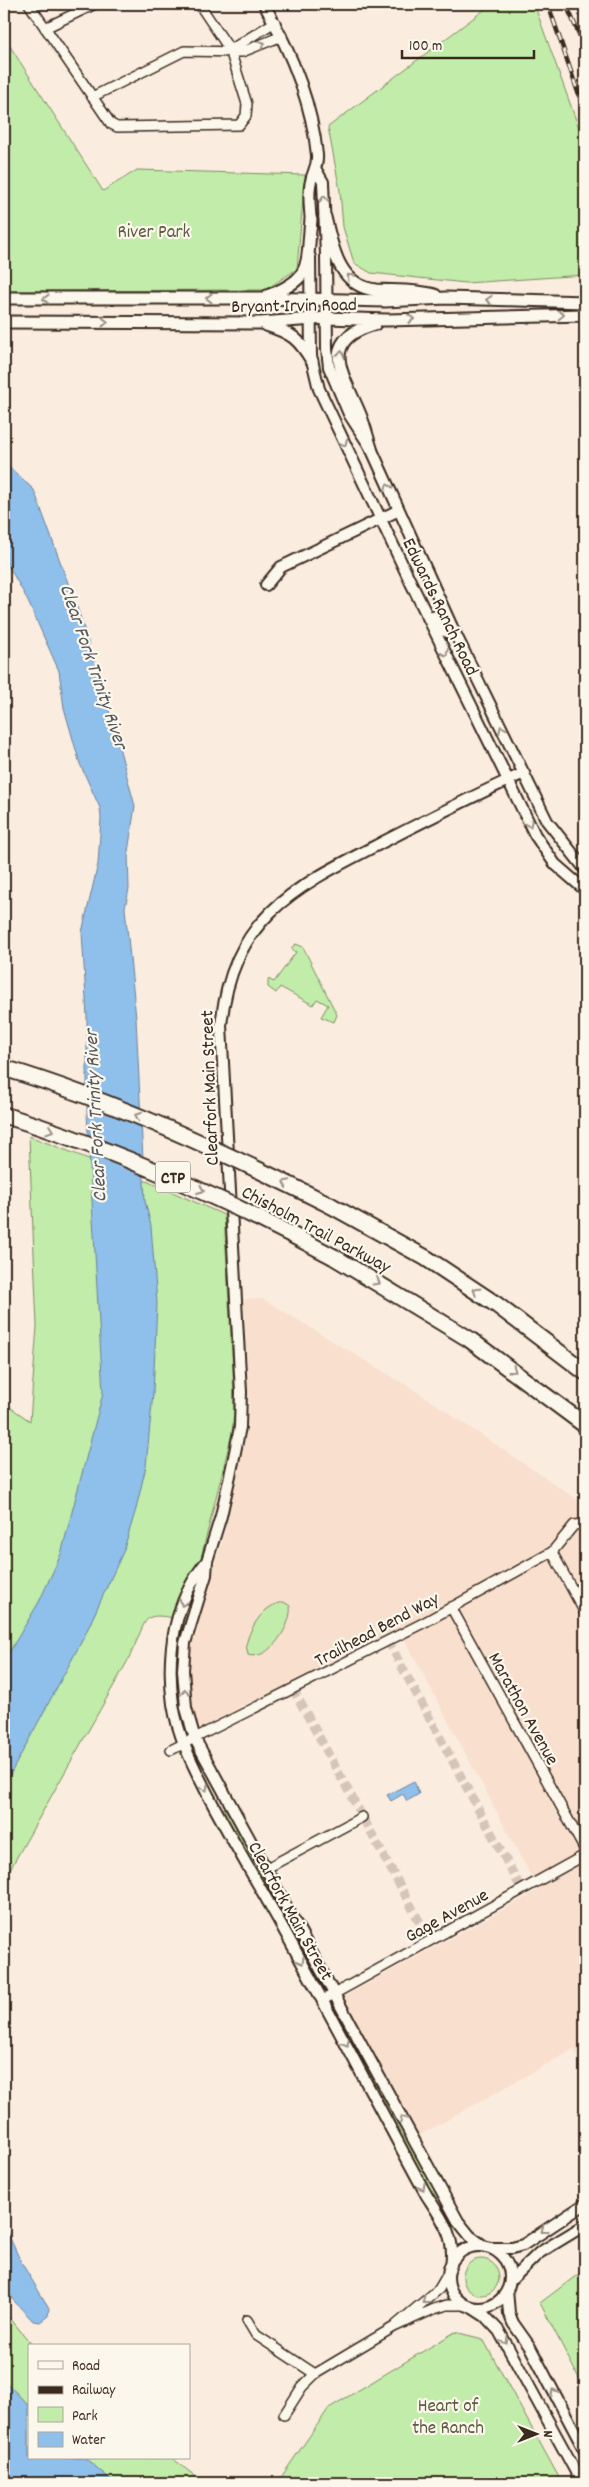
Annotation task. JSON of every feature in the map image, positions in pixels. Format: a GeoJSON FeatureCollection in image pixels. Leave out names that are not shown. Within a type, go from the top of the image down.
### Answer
{"type":"FeatureCollection","features":[{"type":"Feature","properties":{"kind":"highway","name":"Chisholm Trail Parkway"},"geometry":{"type":"LineString","coordinates":[[4,1068],[151,1121],[248,1164],[330,1205],[426,1258],[497,1305],[585,1372]]}},
{"type":"Feature","properties":{"kind":"highway","name":"Chisholm Trail Parkway"},"geometry":{"type":"LineString","coordinates":[[4,1115],[87,1143],[173,1177],[240,1208],[334,1257],[429,1313],[542,1391],[585,1425]]}},
{"type":"Feature","properties":{"kind":"highway"},"geometry":{"type":"LineString","coordinates":[[497,1305],[585,1363]]}},
{"type":"Feature","properties":{"kind":"highway"},"geometry":{"type":"LineString","coordinates":[[542,1391],[585,1435]]}},
{"type":"Feature","properties":{"kind":"main road"},"geometry":{"type":"LineString","coordinates":[[325,217],[337,260],[344,272],[355,283],[377,290],[400,290],[446,298]]}},
{"type":"Feature","properties":{"kind":"main road"},"geometry":{"type":"LineString","coordinates":[[263,298],[290,287],[300,278],[305,269],[311,220]]}},
{"type":"Feature","properties":{"kind":"main road","name":"Bryant Irvin Road"},"geometry":{"type":"LineString","coordinates":[[4,298],[263,298],[415,301],[446,298],[585,302]]}},
{"type":"Feature","properties":{"kind":"main road","name":"Bryant Irvin Road"},"geometry":{"type":"LineString","coordinates":[[4,322],[260,323],[327,318],[387,320],[585,315]]}},
{"type":"Feature","properties":{"kind":"main road"},"geometry":{"type":"LineString","coordinates":[[370,448],[359,412],[340,373],[338,363],[340,352],[352,333],[361,328],[387,320]]}},
{"type":"Feature","properties":{"kind":"main road"},"geometry":{"type":"LineString","coordinates":[[260,323],[284,330],[300,341],[312,361]]}},
{"type":"Feature","properties":{"kind":"street"},"geometry":{"type":"LineString","coordinates":[[29,4],[92,97],[112,124],[117,127],[239,125],[246,116],[248,104],[230,50],[198,4]]}},
{"type":"Feature","properties":{"kind":"street"},"geometry":{"type":"LineString","coordinates":[[45,28],[95,4]]}},
{"type":"Feature","properties":{"kind":"street"},"geometry":{"type":"LineString","coordinates":[[264,4],[282,36],[298,78],[310,117],[317,156],[316,170]]}},
{"type":"Feature","properties":{"kind":"street"},"geometry":{"type":"LineString","coordinates":[[230,50],[275,22]]}},
{"type":"Feature","properties":{"kind":"street"},"geometry":{"type":"LineString","coordinates":[[92,97],[184,51],[230,50],[242,52],[282,36]]}},
{"type":"Feature","properties":{"kind":"street","name":"Edwards Ranch Road"},"geometry":{"type":"LineString","coordinates":[[316,170],[323,182],[329,367],[349,414],[370,448],[456,636],[547,821],[585,869]]}},
{"type":"Feature","properties":{"kind":"street","name":"Edwards Ranch Road"},"geometry":{"type":"LineString","coordinates":[[316,170],[310,181],[310,319],[312,361],[319,389],[380,519],[534,835],[555,864],[585,890]]}},
{"type":"Feature","properties":{"kind":"street"},"geometry":{"type":"LineString","coordinates":[[266,585],[281,568],[399,510]]}},
{"type":"Feature","properties":{"kind":"street"},"geometry":{"type":"LineString","coordinates":[[419,599],[445,631],[456,636]]}},
{"type":"Feature","properties":{"kind":"street","name":"Clearfork Main Street"},"geometry":{"type":"LineString","coordinates":[[487,2247],[470,2236],[458,2221],[195,1739],[186,1708],[183,1670],[185,1644],[191,1619],[206,1575],[207,1561],[221,1516],[240,1427],[241,1392],[220,1026],[224,997],[231,975],[242,950],[263,920],[287,896],[314,878],[524,773]]}},
{"type":"Feature","properties":{"kind":"street","name":"Trailhead Bend Way"},"geometry":{"type":"LineString","coordinates":[[172,1750],[451,1607],[552,1552],[574,1524],[585,1524]]}},
{"type":"Feature","properties":{"kind":"street"},"geometry":{"type":"LineString","coordinates":[[552,1552],[585,1613]]}},
{"type":"Feature","properties":{"kind":"street","name":"Clearfork Main Street"},"geometry":{"type":"LineString","coordinates":[[207,1561],[190,1585],[180,1607],[172,1646],[174,1704],[183,1745],[224,1825],[322,2000],[427,2196],[448,2229],[453,2247],[450,2268]]}},
{"type":"Feature","properties":{"kind":"street","name":"Marathon Avenue"},"geometry":{"type":"LineString","coordinates":[[451,1607],[585,1850]]}},
{"type":"Feature","properties":{"kind":"street"},"geometry":{"type":"LineString","coordinates":[[266,1868],[362,1816]]}},
{"type":"Feature","properties":{"kind":"street","name":"Gage Avenue"},"geometry":{"type":"LineString","coordinates":[[322,2000],[585,1855]]}},
{"type":"Feature","properties":{"kind":"street"},"geometry":{"type":"LineString","coordinates":[[394,2327],[440,2288],[450,2268],[465,2250],[487,2247],[512,2248],[523,2245],[585,2204]]}},
{"type":"Feature","properties":{"kind":"street"},"geometry":{"type":"LineString","coordinates":[[284,2415],[302,2387],[315,2374],[394,2327],[441,2306],[492,2305],[498,2301],[508,2286],[539,2253],[585,2225]]}},
{"type":"Feature","properties":{"kind":"street"},"geometry":{"type":"LineString","coordinates":[[487,2247],[497,2252],[507,2265],[509,2313],[530,2347],[585,2451]]}},
{"type":"Feature","properties":{"kind":"street"},"geometry":{"type":"LineString","coordinates":[[450,2268],[450,2287],[460,2301],[485,2316],[499,2331],[582,2483]]}},
{"type":"Feature","properties":{"kind":"street"},"geometry":{"type":"LineString","coordinates":[[248,2320],[256,2335],[315,2374]]}},
{"type":"Feature","properties":{"kind":"shaded area"},"geometry":{"type":"Polygon","coordinates":[[[585,362],[585,418],[578,401],[583,363],[585,362]]]}},
{"type":"Feature","properties":{"kind":"shaded area"},"geometry":{"type":"Polygon","coordinates":[[[244,1299],[263,1299],[419,1393],[585,1505],[585,2070],[574,2049],[418,2136],[343,1997],[537,1891],[532,1878],[404,1638],[405,1626],[269,1695],[252,1701],[200,1728],[196,1726],[189,1709],[187,1687],[188,1640],[222,1543],[248,1427],[249,1405],[244,1299]]]}},
{"type":"Feature","properties":{"kind":"green space"},"geometry":{"type":"Polygon","coordinates":[[[492,4],[534,4],[585,145],[585,275],[466,283],[371,273],[354,263],[343,227],[340,191],[328,127],[492,4]]]}},
{"type":"Feature","properties":{"kind":"green space","name":"River Park"},"geometry":{"type":"Polygon","coordinates":[[[4,37],[103,191],[137,170],[305,175],[297,269],[265,290],[4,291],[4,37]]]}},
{"type":"Feature","properties":{"kind":"green space"},"geometry":{"type":"Polygon","coordinates":[[[296,944],[303,947],[337,1015],[334,1022],[321,1017],[328,1005],[317,999],[313,1005],[280,987],[276,993],[268,987],[268,979],[274,982],[296,952],[291,948],[296,944]]]}},
{"type":"Feature","properties":{"kind":"green space"},"geometry":{"type":"Polygon","coordinates":[[[29,1136],[159,1186],[224,1215],[234,1411],[232,1433],[201,1558],[184,1588],[174,1618],[157,1616],[148,1618],[145,1622],[127,1662],[4,1880],[4,1403],[30,1421],[37,1326],[29,1136]]]}},
{"type":"Feature","properties":{"kind":"green space"},"geometry":{"type":"Polygon","coordinates":[[[190,1595],[195,1597],[180,1672],[177,1672],[179,1633],[190,1595]]]}},
{"type":"Feature","properties":{"kind":"green space"},"geometry":{"type":"Polygon","coordinates":[[[284,1602],[290,1606],[290,1614],[284,1631],[278,1640],[264,1653],[256,1656],[248,1655],[246,1645],[248,1638],[259,1618],[270,1607],[284,1602]]]}},
{"type":"Feature","properties":{"kind":"green space"},"geometry":{"type":"Polygon","coordinates":[[[224,1808],[249,1844],[297,1931],[294,1933],[275,1907],[221,1809],[224,1808]]]}},
{"type":"Feature","properties":{"kind":"green space"},"geometry":{"type":"Polygon","coordinates":[[[362,2061],[381,2085],[441,2195],[435,2199],[359,2063],[362,2061]]]}},
{"type":"Feature","properties":{"kind":"green space"},"geometry":{"type":"Polygon","coordinates":[[[481,2259],[494,2264],[499,2277],[494,2290],[481,2295],[468,2290],[463,2277],[468,2264],[481,2259]]]}},
{"type":"Feature","properties":{"kind":"green space"},"geometry":{"type":"Polygon","coordinates":[[[585,2269],[585,2390],[540,2303],[585,2269]]]}},
{"type":"Feature","properties":{"kind":"green space"},"geometry":{"type":"Polygon","coordinates":[[[4,2311],[31,2344],[28,2344],[28,2460],[175,2460],[204,2483],[4,2483],[4,2311]]]}},
{"type":"Feature","properties":{"kind":"green space","name":"Heart of the Ranch"},"geometry":{"type":"Polygon","coordinates":[[[455,2332],[483,2339],[562,2483],[277,2483],[329,2408],[455,2332]]]}},
{"type":"Feature","properties":{"kind":"water","name":"Clear Fork Trinity River"},"geometry":{"type":"Polygon","coordinates":[[[4,462],[34,490],[79,613],[106,699],[135,806],[128,852],[129,889],[125,908],[136,1018],[145,1201],[151,1226],[157,1303],[153,1393],[146,1466],[123,1552],[84,1637],[4,1786],[4,1661],[39,1602],[61,1554],[103,1393],[87,1114],[87,1017],[82,932],[98,864],[100,808],[80,764],[64,708],[59,671],[26,597],[4,558],[4,462]]]}},
{"type":"Feature","properties":{"kind":"water"},"geometry":{"type":"Polygon","coordinates":[[[414,1781],[419,1794],[407,1801],[403,1794],[391,1801],[387,1795],[414,1781]]]}},
{"type":"Feature","properties":{"kind":"water"},"geometry":{"type":"Polygon","coordinates":[[[4,2225],[21,2262],[49,2308],[48,2316],[40,2322],[33,2321],[13,2300],[4,2285],[4,2225]]]}},
{"type":"Feature","properties":{"kind":"water"},"geometry":{"type":"Polygon","coordinates":[[[4,2380],[28,2405],[28,2460],[87,2460],[115,2483],[4,2483],[4,2380]]]}},
{"type":"Feature","properties":{"kind":"tunnel"},"geometry":{"type":"LineString","coordinates":[[388,1641],[522,1890]]}},
{"type":"Feature","properties":{"kind":"tunnel"},"geometry":{"type":"LineString","coordinates":[[293,1689],[430,1941]]}},
{"type":"Feature","properties":{"kind":"railway"},"geometry":{"type":"LineString","coordinates":[[548,4],[585,113]]}},
{"type":"Feature","properties":{"kind":"railway"},"geometry":{"type":"LineString","coordinates":[[566,4],[585,48]]}}]}
